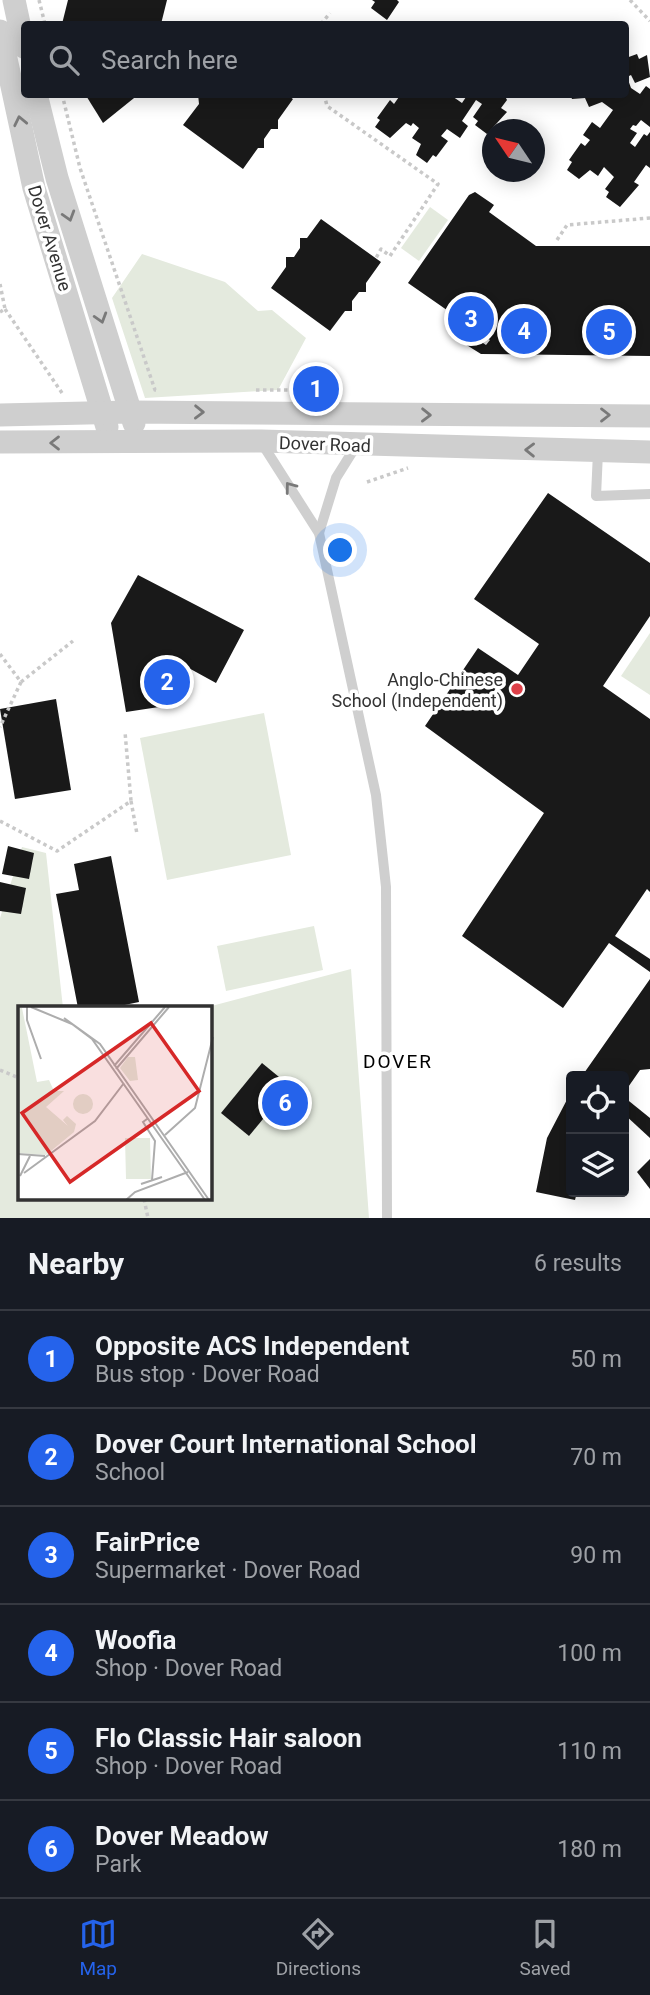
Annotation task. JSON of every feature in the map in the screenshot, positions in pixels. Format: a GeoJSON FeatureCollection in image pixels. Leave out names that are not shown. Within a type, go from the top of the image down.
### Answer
{"type":"FeatureCollection","features":[{"type":"Feature","properties":{"kind":"street"},"geometry":{"type":"LineString","coordinates":[[14,0],[21,33]]}},
{"type":"Feature","properties":{"kind":"street","name":"Dover Avenue"},"geometry":{"type":"LineString","coordinates":[[0,31],[34,188],[104,414],[110,443]]}},
{"type":"Feature","properties":{"kind":"street","name":"Dover Avenue"},"geometry":{"type":"LineString","coordinates":[[37,98],[57,178],[140,443]]}},
{"type":"Feature","properties":{"kind":"street","name":"Dover Road"},"geometry":{"type":"LineString","coordinates":[[0,415],[130,412],[650,416]]}},
{"type":"Feature","properties":{"kind":"street","name":"Dover Road"},"geometry":{"type":"LineString","coordinates":[[0,442],[261,441],[356,446],[650,452]]}},
{"type":"Feature","properties":{"kind":"lane"},"geometry":{"type":"LineString","coordinates":[[261,441],[319,533],[376,795],[386,887],[387,1218]]}},
{"type":"Feature","properties":{"kind":"lane"},"geometry":{"type":"LineString","coordinates":[[319,533],[337,478],[356,446]]}},
{"type":"Feature","properties":{"kind":"lane"},"geometry":{"type":"LineString","coordinates":[[598,452],[596,496],[650,494]]}},
{"type":"Feature","properties":{"kind":"path"},"geometry":{"type":"LineString","coordinates":[[39,0],[44,21]]}},
{"type":"Feature","properties":{"kind":"path"},"geometry":{"type":"LineString","coordinates":[[630,0],[650,21]]}},
{"type":"Feature","properties":{"kind":"path"},"geometry":{"type":"LineString","coordinates":[[323,21],[330,13]]}},
{"type":"Feature","properties":{"kind":"path"},"geometry":{"type":"LineString","coordinates":[[63,98],[80,168],[155,390]]}},
{"type":"Feature","properties":{"kind":"path"},"geometry":{"type":"LineString","coordinates":[[325,98],[327,106],[438,184],[390,256],[381,250],[376,258]]}},
{"type":"Feature","properties":{"kind":"path"},"geometry":{"type":"LineString","coordinates":[[557,240],[567,225],[650,218]]}},
{"type":"Feature","properties":{"kind":"path"},"geometry":{"type":"LineString","coordinates":[[0,284],[5,309],[64,395]]}},
{"type":"Feature","properties":{"kind":"path"},"geometry":{"type":"LineString","coordinates":[[0,312],[5,309]]}},
{"type":"Feature","properties":{"kind":"path"},"geometry":{"type":"LineString","coordinates":[[0,727],[21,682],[73,641]]}},
{"type":"Feature","properties":{"kind":"path"},"geometry":{"type":"LineString","coordinates":[[0,654],[21,682]]}},
{"type":"Feature","properties":{"kind":"path"},"geometry":{"type":"LineString","coordinates":[[125,732],[131,801],[137,834]]}},
{"type":"Feature","properties":{"kind":"path"},"geometry":{"type":"LineString","coordinates":[[0,821],[57,851],[131,801]]}},
{"type":"Feature","properties":{"kind":"path"},"geometry":{"type":"LineString","coordinates":[[0,1070],[18,1078]]}},
{"type":"Feature","properties":{"kind":"path"},"geometry":{"type":"LineString","coordinates":[[144,1200],[148,1218]]}},
{"type":"Feature","properties":{"kind":"shaded area"},"geometry":{"type":"Polygon","coordinates":[[[430,207],[448,220],[419,261],[401,248],[430,207]]]}},
{"type":"Feature","properties":{"kind":"shaded area"},"geometry":{"type":"Polygon","coordinates":[[[142,254],[225,282],[258,311],[272,310],[306,338],[278,390],[145,398],[112,298],[142,254]]]}},
{"type":"Feature","properties":{"kind":"shaded area"},"geometry":{"type":"Polygon","coordinates":[[[650,633],[650,695],[621,676],[650,633]]]}},
{"type":"Feature","properties":{"kind":"shaded area"},"geometry":{"type":"Polygon","coordinates":[[[264,713],[291,855],[167,880],[140,738],[264,713]]]}},
{"type":"Feature","properties":{"kind":"shaded area"},"geometry":{"type":"Polygon","coordinates":[[[22,847],[46,853],[63,1006],[18,1006],[18,1200],[212,1200],[212,1006],[351,969],[369,1218],[0,1218],[0,918],[22,847]]]}},
{"type":"Feature","properties":{"kind":"shaded area"},"geometry":{"type":"Polygon","coordinates":[[[314,926],[323,970],[226,991],[217,946],[314,926]]]}},
{"type":"Feature","properties":{"kind":"building"},"geometry":{"type":"Polygon","coordinates":[[[68,0],[167,0],[162,21],[63,21],[68,0]]]}},
{"type":"Feature","properties":{"kind":"building"},"geometry":{"type":"Polygon","coordinates":[[[372,0],[399,2],[387,20],[371,8],[375,2],[372,0]]]}},
{"type":"Feature","properties":{"kind":"building"},"geometry":{"type":"Polygon","coordinates":[[[637,54],[639,59],[647,55],[650,77],[635,83],[631,75],[629,76],[629,57],[637,54]]]}},
{"type":"Feature","properties":{"kind":"building"},"geometry":{"type":"Polygon","coordinates":[[[629,82],[631,88],[640,94],[646,86],[650,89],[650,127],[641,120],[636,126],[633,125],[630,129],[637,133],[630,143],[635,147],[644,134],[647,136],[650,132],[650,168],[646,165],[634,182],[639,185],[620,207],[606,197],[609,192],[605,189],[614,177],[604,167],[598,176],[590,170],[579,179],[567,170],[572,162],[569,160],[581,143],[585,146],[590,140],[583,135],[592,122],[600,128],[613,110],[602,102],[589,107],[585,98],[629,98],[629,82]]]}},
{"type":"Feature","properties":{"kind":"building"},"geometry":{"type":"Polygon","coordinates":[[[87,98],[134,98],[103,123],[87,98]]]}},
{"type":"Feature","properties":{"kind":"building"},"geometry":{"type":"Polygon","coordinates":[[[198,98],[293,99],[278,120],[278,129],[271,129],[264,139],[264,148],[258,148],[243,169],[183,125],[199,104],[198,98]]]}},
{"type":"Feature","properties":{"kind":"building"},"geometry":{"type":"Polygon","coordinates":[[[398,98],[455,98],[462,103],[465,98],[506,98],[501,108],[507,112],[501,119],[482,119],[482,130],[475,125],[478,121],[473,117],[482,104],[476,100],[462,121],[468,126],[460,138],[447,129],[441,136],[448,141],[436,157],[433,155],[427,163],[416,155],[421,144],[412,138],[419,128],[413,123],[411,126],[406,123],[390,138],[375,127],[380,120],[377,118],[390,100],[394,104],[398,98]]]}},
{"type":"Feature","properties":{"kind":"building"},"geometry":{"type":"Polygon","coordinates":[[[475,192],[494,205],[489,212],[536,246],[650,246],[650,356],[481,354],[465,344],[471,335],[486,345],[490,340],[408,283],[469,195],[475,192]]]}},
{"type":"Feature","properties":{"kind":"building"},"geometry":{"type":"Polygon","coordinates":[[[321,219],[381,262],[366,283],[366,292],[359,292],[352,301],[352,311],[345,311],[330,331],[271,288],[286,267],[286,257],[294,257],[300,248],[300,238],[307,238],[321,219]]]}},
{"type":"Feature","properties":{"kind":"building"},"geometry":{"type":"Polygon","coordinates":[[[548,493],[650,563],[650,616],[603,686],[650,719],[650,892],[647,889],[615,936],[650,959],[650,972],[609,943],[563,1008],[462,936],[544,813],[425,726],[478,648],[518,675],[539,644],[474,599],[548,493]]]}},
{"type":"Feature","properties":{"kind":"building"},"geometry":{"type":"Polygon","coordinates":[[[138,575],[244,630],[216,683],[165,655],[172,705],[126,712],[111,623],[138,575]]]}},
{"type":"Feature","properties":{"kind":"building"},"geometry":{"type":"Polygon","coordinates":[[[56,699],[71,790],[15,799],[0,709],[56,699]]]}},
{"type":"Feature","properties":{"kind":"building"},"geometry":{"type":"Polygon","coordinates":[[[8,846],[34,853],[29,879],[2,874],[8,846]]]}},
{"type":"Feature","properties":{"kind":"building"},"geometry":{"type":"Polygon","coordinates":[[[111,856],[139,1002],[120,1006],[78,1006],[56,894],[79,890],[74,864],[111,856]]]}},
{"type":"Feature","properties":{"kind":"building"},"geometry":{"type":"Polygon","coordinates":[[[0,882],[26,888],[21,914],[0,911],[0,882]]]}},
{"type":"Feature","properties":{"kind":"building"},"geometry":{"type":"Polygon","coordinates":[[[650,979],[650,1069],[640,1070],[629,1086],[629,1071],[586,1071],[650,979]]]}},
{"type":"Feature","properties":{"kind":"building"},"geometry":{"type":"Polygon","coordinates":[[[262,1063],[290,1086],[249,1136],[221,1113],[262,1063]]]}},
{"type":"Feature","properties":{"kind":"building"},"geometry":{"type":"Polygon","coordinates":[[[629,1101],[650,1118],[650,1138],[629,1119],[629,1101]]]}},
{"type":"Feature","properties":{"kind":"building"},"geometry":{"type":"Polygon","coordinates":[[[566,1102],[566,1197],[576,1197],[575,1200],[536,1192],[547,1138],[566,1102]]]}},
{"type":"Feature","properties":{"kind":"building"},"geometry":{"type":"Polygon","coordinates":[[[650,1159],[650,1189],[637,1172],[650,1159]]]}},
{"type":"Feature","properties":{"kind":"place","name":"FairPrice"},"geometry":{"type":"Point","coordinates":[471,319]}},
{"type":"Feature","properties":{"kind":"place","name":"Woofia"},"geometry":{"type":"Point","coordinates":[524,331]}},
{"type":"Feature","properties":{"kind":"place","name":"Flo Classic Hair saloon"},"geometry":{"type":"Point","coordinates":[609,332]}},
{"type":"Feature","properties":{"kind":"place","name":"Opposite ACS Independent"},"geometry":{"type":"Point","coordinates":[316,389]}},
{"type":"Feature","properties":{"kind":"place","name":"Dover Court International School"},"geometry":{"type":"Point","coordinates":[167,682]}},
{"type":"Feature","properties":{"kind":"place","name":"Anglo-Chinese School (Independent)"},"geometry":{"type":"Point","coordinates":[517,689]}},
{"type":"Feature","properties":{"kind":"place","name":"Dover Meadow"},"geometry":{"type":"Point","coordinates":[285,1103]}},
{"type":"Feature","properties":{"kind":"district","name":"DOVER"},"geometry":{"type":"Point","coordinates":[398,1061]}}]}
